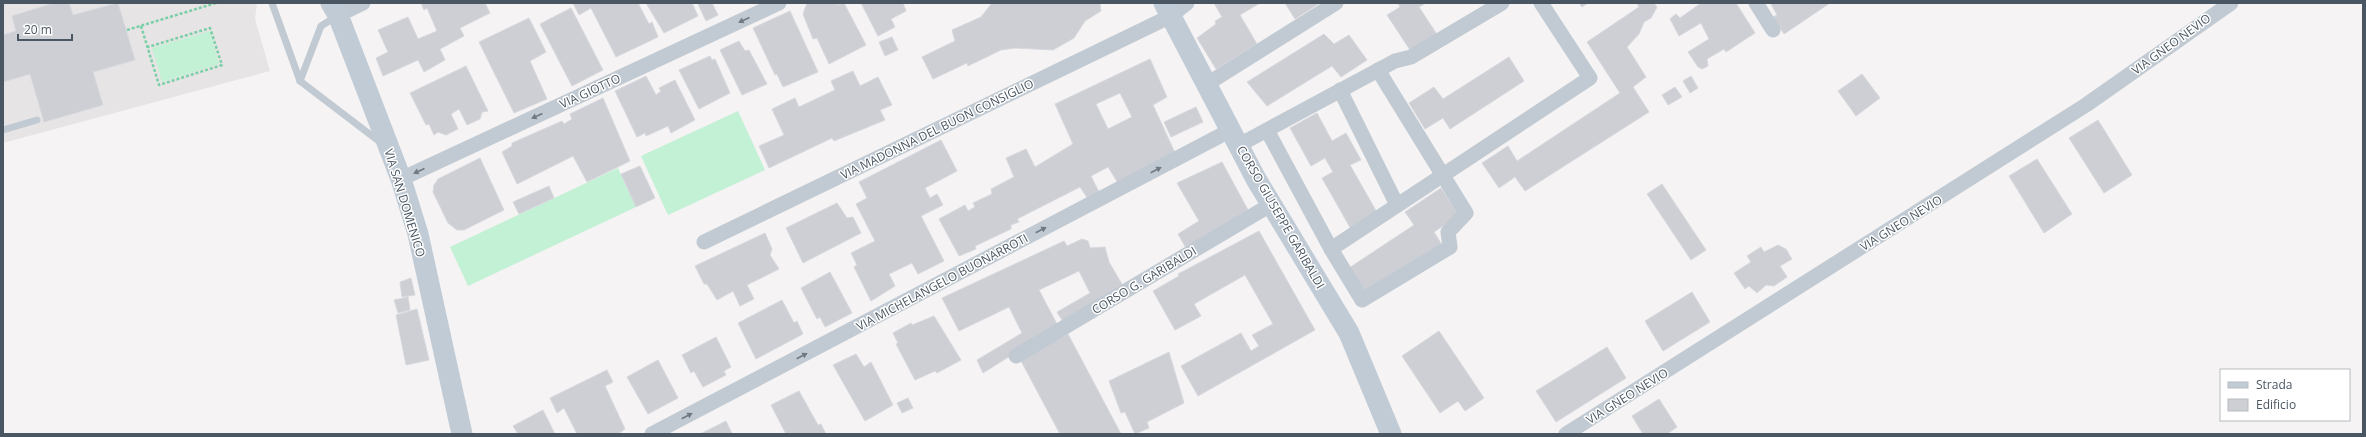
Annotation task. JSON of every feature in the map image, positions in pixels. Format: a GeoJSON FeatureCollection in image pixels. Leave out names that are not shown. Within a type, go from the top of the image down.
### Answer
{"type":"FeatureCollection","features":[{"type":"Feature","properties":{"kind":"street"},"geometry":{"type":"LineString","coordinates":[[335,9],[363,3]]}},
{"type":"Feature","properties":{"kind":"street","name":"VIA GIOTTO"},"geometry":{"type":"LineString","coordinates":[[401,179],[779,3]]}},
{"type":"Feature","properties":{"kind":"street","name":"VIA MADONNA DEL BUON CONSIGLIO"},"geometry":{"type":"LineString","coordinates":[[704,242],[1168,10],[1187,3]]}},
{"type":"Feature","properties":{"kind":"street"},"geometry":{"type":"LineString","coordinates":[[1207,84],[1336,3]]}},
{"type":"Feature","properties":{"kind":"street","name":"VIA MICHELANGELO BUONARROTI"},"geometry":{"type":"LineString","coordinates":[[652,434],[1235,138],[1267,130],[1395,61],[1411,57],[1502,3]]}},
{"type":"Feature","properties":{"kind":"street"},"geometry":{"type":"LineString","coordinates":[[1331,249],[1590,78],[1541,3]]}},
{"type":"Feature","properties":{"kind":"street"},"geometry":{"type":"LineString","coordinates":[[1756,3],[1773,30]]}},
{"type":"Feature","properties":{"kind":"street","name":"VIA GNEO NEVIO"},"geometry":{"type":"LineString","coordinates":[[1566,434],[2086,105],[2231,3]]}},
{"type":"Feature","properties":{"kind":"street","name":"VIA SAN DOMENICO"},"geometry":{"type":"LineString","coordinates":[[335,9],[401,179],[418,234],[462,434]]}},
{"type":"Feature","properties":{"kind":"street","name":"CORSO GIUSEPPE GARIBALDI"},"geometry":{"type":"LineString","coordinates":[[1168,10],[1235,138],[1272,204],[1349,333],[1390,434]]}},
{"type":"Feature","properties":{"kind":"street"},"geometry":{"type":"LineString","coordinates":[[1267,130],[1331,249],[1362,300],[1450,247],[1448,232],[1466,213],[1444,174],[1378,70]]}},
{"type":"Feature","properties":{"kind":"street"},"geometry":{"type":"LineString","coordinates":[[1340,90],[1397,205]]}},
{"type":"Feature","properties":{"kind":"street","name":"CORSO G. GARIBALDI"},"geometry":{"type":"LineString","coordinates":[[1016,356],[1272,204]]}},
{"type":"Feature","properties":{"kind":"lane"},"geometry":{"type":"LineString","coordinates":[[272,3],[300,81],[389,149]]}},
{"type":"Feature","properties":{"kind":"lane"},"geometry":{"type":"LineString","coordinates":[[300,81],[321,26],[335,9]]}},
{"type":"Feature","properties":{"kind":"lane"},"geometry":{"type":"LineString","coordinates":[[3,130],[37,120]]}},
{"type":"Feature","properties":{"kind":"path"},"geometry":{"type":"LineString","coordinates":[[127,30],[216,3]]}},
{"type":"Feature","properties":{"kind":"path"},"geometry":{"type":"LineString","coordinates":[[141,26],[159,85],[222,65],[210,28],[148,47]]}},
{"type":"Feature","properties":{"kind":"shaded area"},"geometry":{"type":"Polygon","coordinates":[[[3,3],[257,3],[255,19],[270,71],[3,143],[3,3]]]}},
{"type":"Feature","properties":{"kind":"green space"},"geometry":{"type":"Polygon","coordinates":[[[210,31],[219,64],[162,82],[152,48],[210,31]]]}},
{"type":"Feature","properties":{"kind":"green space"},"geometry":{"type":"Polygon","coordinates":[[[738,111],[765,170],[668,215],[641,156],[738,111]]]}},
{"type":"Feature","properties":{"kind":"green space"},"geometry":{"type":"Polygon","coordinates":[[[618,168],[636,207],[468,286],[450,247],[618,168]]]}},
{"type":"Feature","properties":{"kind":"building"},"geometry":{"type":"Polygon","coordinates":[[[54,3],[69,3],[73,15],[118,3],[135,60],[93,72],[103,105],[44,122],[30,74],[3,82],[3,35],[16,31],[12,16],[54,3]]]}},
{"type":"Feature","properties":{"kind":"building"},"geometry":{"type":"Polygon","coordinates":[[[421,3],[485,3],[490,13],[460,28],[464,36],[440,49],[445,60],[424,72],[418,60],[383,76],[376,58],[388,52],[378,30],[408,17],[418,39],[437,31],[427,8],[424,10],[421,3]]]}},
{"type":"Feature","properties":{"kind":"building"},"geometry":{"type":"Polygon","coordinates":[[[573,3],[638,3],[649,24],[652,22],[658,37],[616,57],[591,8],[579,15],[573,3]]]}},
{"type":"Feature","properties":{"kind":"building"},"geometry":{"type":"Polygon","coordinates":[[[646,3],[692,3],[698,16],[664,33],[646,3]]]}},
{"type":"Feature","properties":{"kind":"building"},"geometry":{"type":"Polygon","coordinates":[[[712,3],[718,15],[706,21],[698,4],[712,3]]]}},
{"type":"Feature","properties":{"kind":"building"},"geometry":{"type":"Polygon","coordinates":[[[807,3],[837,3],[838,5],[844,3],[866,45],[829,64],[817,38],[813,39],[803,14],[807,3]]]}},
{"type":"Feature","properties":{"kind":"building"},"geometry":{"type":"Polygon","coordinates":[[[861,3],[903,3],[906,11],[891,19],[895,27],[878,36],[861,3]]]}},
{"type":"Feature","properties":{"kind":"building"},"geometry":{"type":"Polygon","coordinates":[[[992,3],[1100,3],[1101,11],[1085,21],[1074,38],[1053,50],[1015,48],[1001,50],[968,66],[967,63],[933,79],[922,57],[955,41],[952,30],[981,17],[992,3]]]}},
{"type":"Feature","properties":{"kind":"building"},"geometry":{"type":"Polygon","coordinates":[[[1214,3],[1260,3],[1240,15],[1257,44],[1216,69],[1197,38],[1216,24],[1215,21],[1222,17],[1214,3]]]}},
{"type":"Feature","properties":{"kind":"building"},"geometry":{"type":"Polygon","coordinates":[[[1285,3],[1320,3],[1295,19],[1285,3]]]}},
{"type":"Feature","properties":{"kind":"building"},"geometry":{"type":"Polygon","coordinates":[[[1398,3],[1426,3],[1419,7],[1438,36],[1412,53],[1387,15],[1400,7],[1398,3]]]}},
{"type":"Feature","properties":{"kind":"building"},"geometry":{"type":"Polygon","coordinates":[[[1579,3],[1588,3],[1582,7],[1579,3]]]}},
{"type":"Feature","properties":{"kind":"building"},"geometry":{"type":"Polygon","coordinates":[[[1637,3],[1654,3],[1657,7],[1651,18],[1644,22],[1639,34],[1627,47],[1646,77],[1633,87],[1649,112],[1525,191],[1515,177],[1499,188],[1482,163],[1508,146],[1517,161],[1620,93],[1587,42],[1639,7],[1637,3]]]}},
{"type":"Feature","properties":{"kind":"building"},"geometry":{"type":"Polygon","coordinates":[[[1701,3],[1736,3],[1755,33],[1726,52],[1724,49],[1707,59],[1708,66],[1702,69],[1698,67],[1688,52],[1709,39],[1701,23],[1679,36],[1670,19],[1676,14],[1680,18],[1701,3]]]}},
{"type":"Feature","properties":{"kind":"building"},"geometry":{"type":"Polygon","coordinates":[[[1830,3],[1784,34],[1773,17],[1777,15],[1771,4],[1830,3]]]}},
{"type":"Feature","properties":{"kind":"building"},"geometry":{"type":"Polygon","coordinates":[[[571,8],[603,70],[572,86],[540,24],[571,8]]]}},
{"type":"Feature","properties":{"kind":"building"},"geometry":{"type":"Polygon","coordinates":[[[790,11],[818,72],[783,87],[777,74],[775,75],[753,28],[790,11]]]}},
{"type":"Feature","properties":{"kind":"building"},"geometry":{"type":"Polygon","coordinates":[[[529,18],[546,52],[530,61],[547,99],[514,113],[479,42],[529,18]]]}},
{"type":"Feature","properties":{"kind":"building"},"geometry":{"type":"Polygon","coordinates":[[[1324,34],[1334,44],[1349,35],[1367,60],[1341,77],[1332,66],[1267,106],[1247,82],[1324,34]]]}},
{"type":"Feature","properties":{"kind":"building"},"geometry":{"type":"Polygon","coordinates":[[[892,37],[898,50],[885,56],[879,42],[892,37]]]}},
{"type":"Feature","properties":{"kind":"building"},"geometry":{"type":"Polygon","coordinates":[[[739,41],[745,51],[749,50],[767,84],[742,95],[720,50],[739,41]]]}},
{"type":"Feature","properties":{"kind":"building"},"geometry":{"type":"Polygon","coordinates":[[[710,56],[712,60],[715,59],[730,93],[699,109],[679,70],[710,56]]]}},
{"type":"Feature","properties":{"kind":"building"},"geometry":{"type":"Polygon","coordinates":[[[1509,57],[1524,81],[1450,129],[1443,118],[1425,129],[1409,103],[1434,87],[1443,99],[1509,57]]]}},
{"type":"Feature","properties":{"kind":"building"},"geometry":{"type":"Polygon","coordinates":[[[1150,59],[1167,97],[1153,105],[1176,155],[1118,183],[1108,167],[1091,176],[1099,192],[1088,199],[1080,187],[1017,219],[1019,222],[1011,225],[1011,229],[975,246],[976,249],[959,256],[939,219],[965,205],[968,211],[975,207],[973,203],[992,194],[991,189],[1014,177],[1006,158],[1026,149],[1035,167],[1073,144],[1055,104],[1150,59]],[[1120,93],[1096,104],[1108,129],[1132,117],[1120,93]]]}},
{"type":"Feature","properties":{"kind":"building"},"geometry":{"type":"Polygon","coordinates":[[[466,66],[488,111],[482,112],[480,119],[467,125],[459,109],[451,114],[458,129],[446,135],[438,132],[434,135],[429,124],[426,125],[410,93],[466,66]]]}},
{"type":"Feature","properties":{"kind":"building"},"geometry":{"type":"Polygon","coordinates":[[[853,71],[860,86],[878,77],[892,105],[880,110],[885,120],[834,141],[832,138],[769,168],[759,146],[784,135],[772,109],[795,98],[799,107],[835,90],[831,81],[853,71]]]}},
{"type":"Feature","properties":{"kind":"building"},"geometry":{"type":"Polygon","coordinates":[[[1862,74],[1880,98],[1856,116],[1838,91],[1862,74]]]}},
{"type":"Feature","properties":{"kind":"building"},"geometry":{"type":"Polygon","coordinates":[[[646,76],[656,95],[661,91],[659,88],[675,80],[695,120],[671,133],[668,126],[646,136],[645,133],[637,137],[615,91],[646,76]]]}},
{"type":"Feature","properties":{"kind":"building"},"geometry":{"type":"Polygon","coordinates":[[[1691,76],[1698,88],[1690,93],[1683,81],[1691,76]]]}},
{"type":"Feature","properties":{"kind":"building"},"geometry":{"type":"Polygon","coordinates":[[[1675,87],[1682,97],[1668,105],[1662,95],[1675,87]]]}},
{"type":"Feature","properties":{"kind":"building"},"geometry":{"type":"Polygon","coordinates":[[[603,98],[630,161],[587,182],[573,156],[517,184],[502,152],[512,146],[512,143],[562,121],[564,124],[572,119],[570,114],[603,98]]]}},
{"type":"Feature","properties":{"kind":"building"},"geometry":{"type":"Polygon","coordinates":[[[1196,107],[1203,122],[1171,137],[1164,122],[1196,107]]]}},
{"type":"Feature","properties":{"kind":"building"},"geometry":{"type":"Polygon","coordinates":[[[1317,113],[1332,141],[1346,133],[1361,160],[1350,165],[1379,216],[1352,231],[1322,178],[1333,172],[1325,158],[1311,166],[1290,128],[1317,113]]]}},
{"type":"Feature","properties":{"kind":"building"},"geometry":{"type":"Polygon","coordinates":[[[2098,120],[2132,175],[2104,193],[2069,138],[2098,120]]]}},
{"type":"Feature","properties":{"kind":"building"},"geometry":{"type":"Polygon","coordinates":[[[941,140],[957,171],[925,188],[930,198],[937,194],[943,205],[921,216],[944,261],[918,274],[912,263],[889,274],[895,286],[871,301],[854,267],[857,265],[851,253],[875,241],[856,204],[867,198],[859,182],[941,140]]]}},
{"type":"Feature","properties":{"kind":"building"},"geometry":{"type":"Polygon","coordinates":[[[480,158],[504,210],[464,230],[457,230],[448,223],[433,192],[434,185],[438,179],[480,158]]]}},
{"type":"Feature","properties":{"kind":"building"},"geometry":{"type":"Polygon","coordinates":[[[2037,159],[2072,214],[2044,233],[2009,176],[2037,159]]]}},
{"type":"Feature","properties":{"kind":"building"},"geometry":{"type":"Polygon","coordinates":[[[1222,162],[1248,210],[1186,248],[1178,234],[1199,221],[1177,183],[1222,162]]]}},
{"type":"Feature","properties":{"kind":"building"},"geometry":{"type":"Polygon","coordinates":[[[640,166],[655,198],[636,207],[621,174],[640,166]]]}},
{"type":"Feature","properties":{"kind":"building"},"geometry":{"type":"Polygon","coordinates":[[[1662,184],[1706,250],[1691,260],[1647,194],[1662,184]]]}},
{"type":"Feature","properties":{"kind":"building"},"geometry":{"type":"Polygon","coordinates":[[[549,186],[554,198],[519,214],[513,202],[549,186]]]}},
{"type":"Feature","properties":{"kind":"building"},"geometry":{"type":"Polygon","coordinates":[[[1441,188],[1459,215],[1434,232],[1442,245],[1366,295],[1349,268],[1414,225],[1405,212],[1441,188]]]}},
{"type":"Feature","properties":{"kind":"building"},"geometry":{"type":"Polygon","coordinates":[[[837,203],[847,218],[853,217],[861,233],[803,263],[786,228],[837,203]]]}},
{"type":"Feature","properties":{"kind":"building"},"geometry":{"type":"Polygon","coordinates":[[[1259,231],[1315,330],[1198,396],[1181,366],[1241,333],[1251,351],[1259,346],[1252,335],[1273,324],[1245,275],[1194,304],[1201,316],[1175,330],[1153,291],[1179,276],[1178,274],[1259,231]]]}},
{"type":"Feature","properties":{"kind":"building"},"geometry":{"type":"Polygon","coordinates":[[[765,233],[772,249],[770,255],[779,269],[747,285],[754,299],[740,306],[733,291],[717,300],[707,284],[704,284],[695,266],[765,233]]]}},
{"type":"Feature","properties":{"kind":"building"},"geometry":{"type":"Polygon","coordinates":[[[1082,239],[1088,241],[1090,248],[1105,247],[1109,262],[1123,286],[1064,323],[1057,312],[1090,293],[1079,271],[1039,290],[1058,326],[983,373],[977,360],[1022,333],[1009,307],[959,331],[942,298],[1064,241],[1067,246],[1082,239]]]}},
{"type":"Feature","properties":{"kind":"building"},"geometry":{"type":"Polygon","coordinates":[[[1778,245],[1786,249],[1792,259],[1780,266],[1787,277],[1774,286],[1766,285],[1757,293],[1749,286],[1745,289],[1734,273],[1751,262],[1747,256],[1761,247],[1764,252],[1778,245]]]}},
{"type":"Feature","properties":{"kind":"building"},"geometry":{"type":"Polygon","coordinates":[[[830,272],[852,313],[825,327],[820,317],[817,319],[801,288],[830,272]]]}},
{"type":"Feature","properties":{"kind":"building"},"geometry":{"type":"Polygon","coordinates":[[[411,278],[415,295],[402,297],[400,282],[411,278]]]}},
{"type":"Feature","properties":{"kind":"building"},"geometry":{"type":"Polygon","coordinates":[[[1692,292],[1710,322],[1663,351],[1645,321],[1692,292]]]}},
{"type":"Feature","properties":{"kind":"building"},"geometry":{"type":"Polygon","coordinates":[[[408,297],[410,310],[398,313],[394,300],[408,297]]]}},
{"type":"Feature","properties":{"kind":"building"},"geometry":{"type":"Polygon","coordinates":[[[782,300],[794,323],[797,321],[803,334],[756,359],[738,323],[782,300]]]}},
{"type":"Feature","properties":{"kind":"building"},"geometry":{"type":"Polygon","coordinates":[[[417,309],[429,360],[406,365],[396,315],[417,309]]]}},
{"type":"Feature","properties":{"kind":"building"},"geometry":{"type":"Polygon","coordinates":[[[934,316],[961,360],[937,373],[935,371],[915,380],[896,344],[898,343],[893,333],[911,323],[912,325],[934,316]]]}},
{"type":"Feature","properties":{"kind":"building"},"geometry":{"type":"Polygon","coordinates":[[[1439,331],[1484,398],[1465,411],[1458,401],[1440,413],[1402,356],[1439,331]]]}},
{"type":"Feature","properties":{"kind":"building"},"geometry":{"type":"Polygon","coordinates":[[[1068,334],[1121,434],[1060,434],[1020,359],[1068,334]]]}},
{"type":"Feature","properties":{"kind":"building"},"geometry":{"type":"Polygon","coordinates":[[[716,337],[731,367],[724,371],[726,375],[703,387],[694,371],[691,373],[682,355],[716,337]]]}},
{"type":"Feature","properties":{"kind":"building"},"geometry":{"type":"Polygon","coordinates":[[[1607,347],[1626,378],[1556,422],[1536,391],[1607,347]]]}},
{"type":"Feature","properties":{"kind":"building"},"geometry":{"type":"Polygon","coordinates":[[[1169,352],[1184,403],[1147,422],[1149,428],[1135,434],[1125,412],[1121,413],[1109,381],[1169,352]]]}},
{"type":"Feature","properties":{"kind":"building"},"geometry":{"type":"Polygon","coordinates":[[[856,354],[864,367],[871,362],[893,405],[865,421],[833,365],[856,354]]]}},
{"type":"Feature","properties":{"kind":"building"},"geometry":{"type":"Polygon","coordinates":[[[658,360],[678,398],[648,414],[627,377],[658,360]]]}},
{"type":"Feature","properties":{"kind":"building"},"geometry":{"type":"Polygon","coordinates":[[[607,370],[613,382],[605,386],[625,429],[618,434],[577,434],[564,408],[557,413],[550,398],[607,370]]]}},
{"type":"Feature","properties":{"kind":"building"},"geometry":{"type":"Polygon","coordinates":[[[799,391],[818,425],[821,424],[826,434],[786,434],[771,405],[799,391]]]}},
{"type":"Feature","properties":{"kind":"building"},"geometry":{"type":"Polygon","coordinates":[[[908,398],[913,408],[902,413],[897,403],[908,398]]]}},
{"type":"Feature","properties":{"kind":"building"},"geometry":{"type":"Polygon","coordinates":[[[1659,399],[1677,427],[1667,434],[1643,434],[1632,416],[1659,399]]]}},
{"type":"Feature","properties":{"kind":"building"},"geometry":{"type":"Polygon","coordinates":[[[543,410],[555,434],[518,434],[513,426],[543,410]]]}},
{"type":"Feature","properties":{"kind":"building"},"geometry":{"type":"Polygon","coordinates":[[[726,421],[732,434],[700,434],[726,421]]]}}]}
